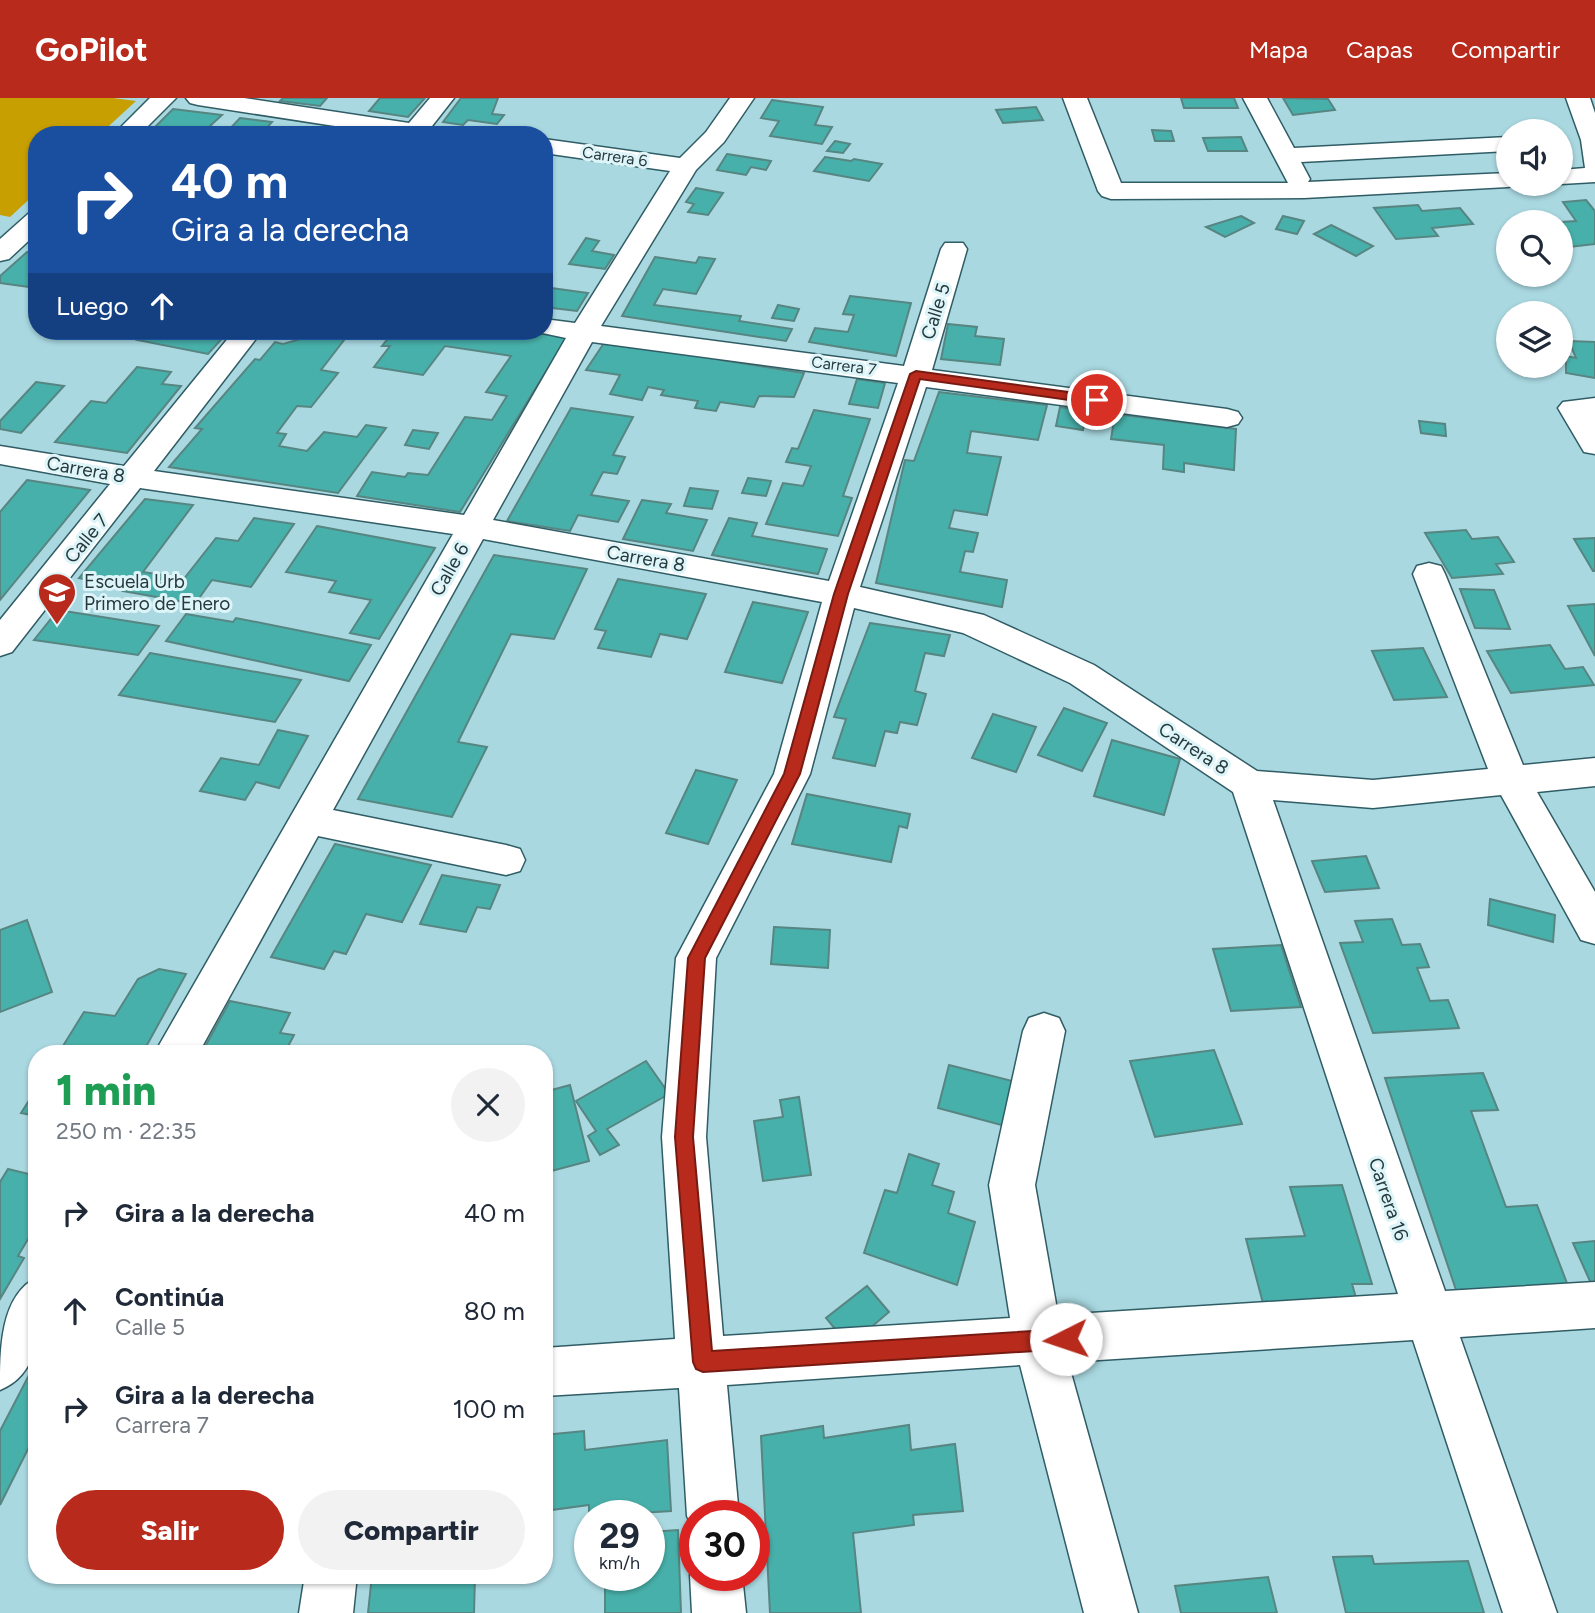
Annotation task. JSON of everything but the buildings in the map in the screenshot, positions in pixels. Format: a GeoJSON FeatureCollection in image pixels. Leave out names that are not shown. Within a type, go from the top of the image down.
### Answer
{"type":"FeatureCollection","features":[{"type":"Feature","properties":{"kind":"street"},"geometry":{"type":"LineString","coordinates":[[134,126],[164,98]]}},
{"type":"Feature","properties":{"kind":"street"},"geometry":{"type":"LineString","coordinates":[[198,98],[370,126]]}},
{"type":"Feature","properties":{"kind":"street"},"geometry":{"type":"LineString","coordinates":[[419,126],[442,98]]}},
{"type":"Feature","properties":{"kind":"street","name":"Calle 6"},"geometry":{"type":"LineString","coordinates":[[179,1045],[583,333],[687,166],[715,136],[742,98]]}},
{"type":"Feature","properties":{"kind":"street"},"geometry":{"type":"LineString","coordinates":[[1075,98],[1111,191],[1304,190],[1496,181]]}},
{"type":"Feature","properties":{"kind":"street"},"geometry":{"type":"LineString","coordinates":[[1255,98],[1283,156],[1304,190]]}},
{"type":"Feature","properties":{"kind":"street"},"geometry":{"type":"LineString","coordinates":[[1578,98],[1582,140],[1595,165]]}},
{"type":"Feature","properties":{"kind":"street"},"geometry":{"type":"LineString","coordinates":[[1283,156],[1496,145]]}},
{"type":"Feature","properties":{"kind":"street","name":"Carrera 6"},"geometry":{"type":"LineString","coordinates":[[553,147],[687,166]]}},
{"type":"Feature","properties":{"kind":"street"},"geometry":{"type":"LineString","coordinates":[[1573,176],[1595,175]]}},
{"type":"Feature","properties":{"kind":"street"},"geometry":{"type":"LineString","coordinates":[[0,253],[24,230]]}},
{"type":"Feature","properties":{"kind":"street","name":"Calle 5"},"geometry":{"type":"LineString","coordinates":[[712,1500],[684,1137],[696,958],[792,774],[841,594],[916,374],[954,249]]}},
{"type":"Feature","properties":{"kind":"street","name":"Carrera 7"},"geometry":{"type":"LineString","coordinates":[[553,328],[916,374],[1227,418]]}},
{"type":"Feature","properties":{"kind":"street","name":"Calle 7"},"geometry":{"type":"LineString","coordinates":[[0,644],[135,478],[241,340]]}},
{"type":"Feature","properties":{"kind":"street"},"geometry":{"type":"LineString","coordinates":[[1595,407],[1573,408],[1595,445]]}},
{"type":"Feature","properties":{"kind":"street","name":"Carrera 8"},"geometry":{"type":"LineString","coordinates":[[0,454],[135,478],[473,527],[841,594],[972,623],[1082,674],[1249,784]]}},
{"type":"Feature","properties":{"kind":"street"},"geometry":{"type":"LineString","coordinates":[[1429,574],[1510,778],[1595,928]]}},
{"type":"Feature","properties":{"kind":"street"},"geometry":{"type":"LineString","coordinates":[[1249,784],[1373,794],[1510,778],[1595,772]]}},
{"type":"Feature","properties":{"kind":"street","name":"Carrera 16"},"geometry":{"type":"LineString","coordinates":[[1249,784],[1530,1613]]}},
{"type":"Feature","properties":{"kind":"street"},"geometry":{"type":"LineString","coordinates":[[306,819],[506,860]]}},
{"type":"Feature","properties":{"kind":"street"},"geometry":{"type":"LineString","coordinates":[[1044,1031],[1012,1185],[1038,1341],[1111,1613]]}},
{"type":"Feature","properties":{"kind":"street"},"geometry":{"type":"LineString","coordinates":[[553,1371],[1595,1305]]}},
{"type":"Feature","properties":{"kind":"street"},"geometry":{"type":"LineString","coordinates":[[0,1366],[28,1316]]}},
{"type":"Feature","properties":{"kind":"street"},"geometry":{"type":"LineString","coordinates":[[326,1613],[330,1584]]}},
{"type":"Feature","properties":{"kind":"street"},"geometry":{"type":"LineString","coordinates":[[717,1591],[719,1613]]}},
{"type":"Feature","properties":{"kind":"shaded area"},"geometry":{"type":"Polygon","coordinates":[[[0,98],[113,98],[136,101],[109,126],[28,126],[28,200],[10,217],[0,215],[0,98]]]}},
{"type":"Feature","properties":{"kind":"place","name":"Escuela Urb Primero de Enero"},"geometry":{"type":"Point","coordinates":[57,626]}},
{"type":"Feature","properties":{"kind":"route"},"geometry":{"type":"LineString","coordinates":[[1066,1339],[703,1362],[684,1137],[696,958],[792,774],[841,594],[916,374],[1097,400]]}}]}
